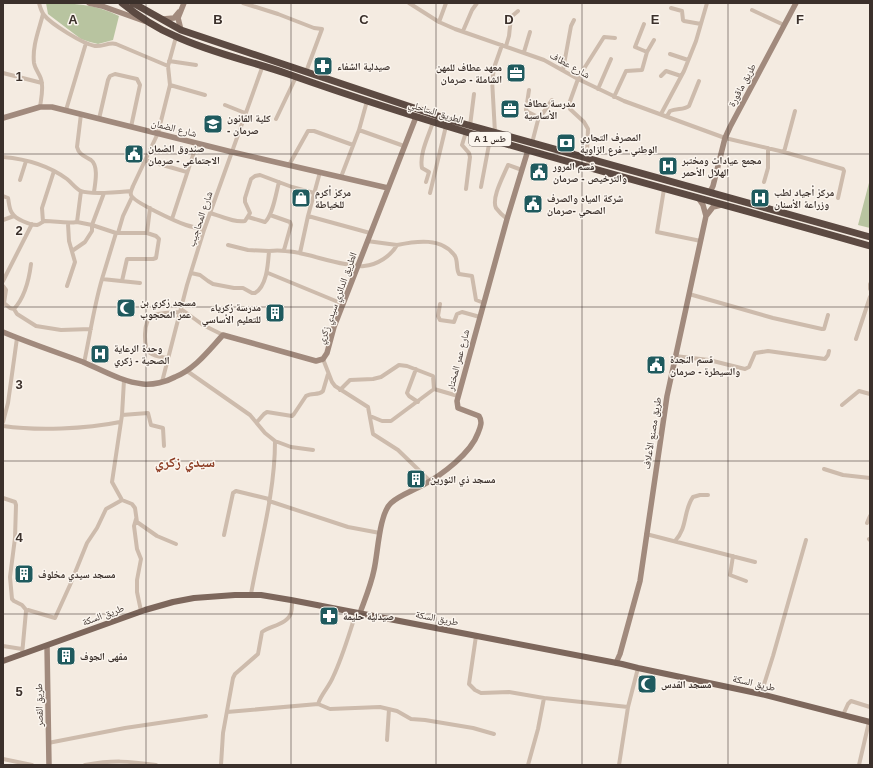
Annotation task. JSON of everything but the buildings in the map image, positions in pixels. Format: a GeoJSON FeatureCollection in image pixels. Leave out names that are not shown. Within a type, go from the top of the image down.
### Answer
{"type":"FeatureCollection","features":[{"type":"Feature","properties":{"kind":"highway","name":"الطريق الساحلي"},"geometry":{"type":"LineString","coordinates":[[122,3],[134,13],[154,25],[176,37],[200,46],[263,65],[296,77],[337,87],[468,129],[490,139],[589,159],[870,237]]}},
{"type":"Feature","properties":{"kind":"highway","name":"الطريق الساحلي"},"geometry":{"type":"LineString","coordinates":[[133,3],[181,30],[306,72],[367,101],[446,126],[495,133],[589,168],[870,246]]}},
{"type":"Feature","properties":{"kind":"main road","name":"طريق السكة"},"geometry":{"type":"LineString","coordinates":[[3,661],[22,652],[47,646],[140,611],[173,602],[194,598],[251,594],[292,600],[619,663],[761,694],[870,722]]}},
{"type":"Feature","properties":{"kind":"street"},"geometry":{"type":"LineString","coordinates":[[39,3],[43,14],[72,36],[86,43],[99,46],[110,43],[116,44],[168,63],[196,65]]}},
{"type":"Feature","properties":{"kind":"street"},"geometry":{"type":"LineString","coordinates":[[89,3],[109,8],[154,25]]}},
{"type":"Feature","properties":{"kind":"street"},"geometry":{"type":"LineString","coordinates":[[181,30],[178,20],[184,3]]}},
{"type":"Feature","properties":{"kind":"street"},"geometry":{"type":"LineString","coordinates":[[243,3],[278,14],[314,28],[322,29],[306,72]]}},
{"type":"Feature","properties":{"kind":"street","name":"شارع عطاف"},"geometry":{"type":"LineString","coordinates":[[409,3],[439,22],[544,60],[614,97],[725,138],[784,152],[843,169],[844,171],[838,198]]}},
{"type":"Feature","properties":{"kind":"street"},"geometry":{"type":"LineString","coordinates":[[439,22],[446,3]]}},
{"type":"Feature","properties":{"kind":"street"},"geometry":{"type":"LineString","coordinates":[[463,31],[472,10],[477,3]]}},
{"type":"Feature","properties":{"kind":"street"},"geometry":{"type":"LineString","coordinates":[[660,114],[688,60],[707,3]]}},
{"type":"Feature","properties":{"kind":"street","name":"طريق ماقورة"},"geometry":{"type":"LineString","coordinates":[[708,192],[712,188],[715,180],[725,138],[796,3]]}},
{"type":"Feature","properties":{"kind":"street"},"geometry":{"type":"LineString","coordinates":[[671,8],[682,11],[684,21],[701,24]]}},
{"type":"Feature","properties":{"kind":"street"},"geometry":{"type":"LineString","coordinates":[[159,19],[174,18],[181,10]]}},
{"type":"Feature","properties":{"kind":"street"},"geometry":{"type":"LineString","coordinates":[[752,10],[784,25]]}},
{"type":"Feature","properties":{"kind":"street"},"geometry":{"type":"LineString","coordinates":[[495,133],[492,78],[495,65],[509,36],[511,17],[518,11]]}},
{"type":"Feature","properties":{"kind":"street"},"geometry":{"type":"LineString","coordinates":[[40,107],[42,83],[35,69],[34,47],[43,14]]}},
{"type":"Feature","properties":{"kind":"street"},"geometry":{"type":"LineString","coordinates":[[563,70],[571,26],[574,20]]}},
{"type":"Feature","properties":{"kind":"street"},"geometry":{"type":"LineString","coordinates":[[644,24],[635,47],[647,52]]}},
{"type":"Feature","properties":{"kind":"street"},"geometry":{"type":"LineString","coordinates":[[524,52],[530,32]]}},
{"type":"Feature","properties":{"kind":"street"},"geometry":{"type":"LineString","coordinates":[[84,362],[95,302],[102,279],[123,216],[132,197],[131,191],[158,133],[170,86],[168,63],[176,37]]}},
{"type":"Feature","properties":{"kind":"street"},"geometry":{"type":"LineString","coordinates":[[589,168],[587,152],[588,129],[584,122],[572,112],[569,107],[578,79],[589,58],[604,38],[615,38]]}},
{"type":"Feature","properties":{"kind":"street"},"geometry":{"type":"LineString","coordinates":[[614,97],[626,71],[642,70],[647,52],[654,40]]}},
{"type":"Feature","properties":{"kind":"street"},"geometry":{"type":"LineString","coordinates":[[66,110],[86,43]]}},
{"type":"Feature","properties":{"kind":"street"},"geometry":{"type":"LineString","coordinates":[[670,54],[688,60]]}},
{"type":"Feature","properties":{"kind":"street"},"geometry":{"type":"LineString","coordinates":[[598,89],[611,59]]}},
{"type":"Feature","properties":{"kind":"street","name":"شارع المحاجيب"},"geometry":{"type":"LineString","coordinates":[[162,382],[180,310],[204,230],[263,65]]}},
{"type":"Feature","properties":{"kind":"street"},"geometry":{"type":"LineString","coordinates":[[661,76],[666,71],[681,76]]}},
{"type":"Feature","properties":{"kind":"street"},"geometry":{"type":"LineString","coordinates":[[3,73],[42,83]]}},
{"type":"Feature","properties":{"kind":"street"},"geometry":{"type":"LineString","coordinates":[[99,118],[110,76],[115,74],[121,75],[137,80],[140,85],[131,126]]}},
{"type":"Feature","properties":{"kind":"street"},"geometry":{"type":"LineString","coordinates":[[276,119],[296,77]]}},
{"type":"Feature","properties":{"kind":"street"},"geometry":{"type":"LineString","coordinates":[[668,116],[670,111],[687,108],[690,106],[699,81]]}},
{"type":"Feature","properties":{"kind":"street"},"geometry":{"type":"LineString","coordinates":[[170,86],[205,94]]}},
{"type":"Feature","properties":{"kind":"street"},"geometry":{"type":"LineString","coordinates":[[529,90],[526,110],[538,117]]}},
{"type":"Feature","properties":{"kind":"street"},"geometry":{"type":"LineString","coordinates":[[466,189],[470,157],[469,153],[462,145],[468,129],[474,94]]}},
{"type":"Feature","properties":{"kind":"street"},"geometry":{"type":"LineString","coordinates":[[530,147],[538,117],[544,113],[552,100]]}},
{"type":"Feature","properties":{"kind":"street"},"geometry":{"type":"LineString","coordinates":[[341,177],[354,145],[367,101]]}},
{"type":"Feature","properties":{"kind":"street"},"geometry":{"type":"LineString","coordinates":[[225,105],[245,113]]}},
{"type":"Feature","properties":{"kind":"street","name":"شارع الضمان"},"geometry":{"type":"LineString","coordinates":[[3,118],[40,107],[52,107],[197,142],[232,152],[388,188]]}},
{"type":"Feature","properties":{"kind":"street"},"geometry":{"type":"LineString","coordinates":[[784,152],[795,111]]}},
{"type":"Feature","properties":{"kind":"street"},"geometry":{"type":"LineString","coordinates":[[81,114],[77,147],[78,152],[93,162],[96,172],[94,192]]}},
{"type":"Feature","properties":{"kind":"street","name":"الطريق الدائري سيدي زكري"},"geometry":{"type":"LineString","coordinates":[[223,336],[316,361],[323,359],[327,353],[334,327],[416,117]]}},
{"type":"Feature","properties":{"kind":"street"},"geometry":{"type":"LineString","coordinates":[[426,182],[429,172],[422,168],[422,163],[425,146],[433,122]]}},
{"type":"Feature","properties":{"kind":"street"},"geometry":{"type":"LineString","coordinates":[[430,193],[446,126]]}},
{"type":"Feature","properties":{"kind":"street"},"geometry":{"type":"LineString","coordinates":[[359,130],[404,146]]}},
{"type":"Feature","properties":{"kind":"street"},"geometry":{"type":"LineString","coordinates":[[289,165],[308,131],[314,131],[354,145]]}},
{"type":"Feature","properties":{"kind":"street"},"geometry":{"type":"LineString","coordinates":[[481,187],[490,139]]}},
{"type":"Feature","properties":{"kind":"street"},"geometry":{"type":"LineString","coordinates":[[172,219],[197,142]]}},
{"type":"Feature","properties":{"kind":"street","name":"شارع عمر المختار"},"geometry":{"type":"LineString","coordinates":[[358,613],[374,570],[380,533],[388,506],[397,499],[430,481],[448,468],[469,449],[480,428],[481,419],[479,416],[458,408],[456,405],[507,219],[530,147]]}},
{"type":"Feature","properties":{"kind":"street"},"geometry":{"type":"LineString","coordinates":[[764,182],[768,168],[768,148]]}},
{"type":"Feature","properties":{"kind":"street"},"geometry":{"type":"LineString","coordinates":[[3,157],[37,163],[67,179],[81,191],[131,191]]}},
{"type":"Feature","properties":{"kind":"street"},"geometry":{"type":"LineString","coordinates":[[145,160],[187,172]]}},
{"type":"Feature","properties":{"kind":"street"},"geometry":{"type":"LineString","coordinates":[[20,180],[26,161]]}},
{"type":"Feature","properties":{"kind":"street"},"geometry":{"type":"LineString","coordinates":[[507,219],[495,206],[496,195],[508,165],[522,170]]}},
{"type":"Feature","properties":{"kind":"street"},"geometry":{"type":"LineString","coordinates":[[42,222],[42,208],[54,171]]}},
{"type":"Feature","properties":{"kind":"street"},"geometry":{"type":"LineString","coordinates":[[300,253],[320,172]]}},
{"type":"Feature","properties":{"kind":"street"},"geometry":{"type":"LineString","coordinates":[[210,213],[240,222],[245,221],[250,213],[245,202],[245,198],[251,179],[260,175],[314,194]]}},
{"type":"Feature","properties":{"kind":"street"},"geometry":{"type":"LineString","coordinates":[[715,180],[716,190],[720,195]]}},
{"type":"Feature","properties":{"kind":"street"},"geometry":{"type":"LineString","coordinates":[[248,217],[264,222],[270,215],[279,182]]}},
{"type":"Feature","properties":{"kind":"street"},"geometry":{"type":"LineString","coordinates":[[664,189],[657,232],[701,241]]}},
{"type":"Feature","properties":{"kind":"street"},"geometry":{"type":"LineString","coordinates":[[77,222],[81,191]]}},
{"type":"Feature","properties":{"kind":"street"},"geometry":{"type":"LineString","coordinates":[[72,251],[84,242],[92,231],[92,225],[104,192]]}},
{"type":"Feature","properties":{"kind":"street"},"geometry":{"type":"LineString","coordinates":[[3,196],[8,198],[11,213],[14,216],[32,224],[38,225],[42,222],[68,224],[77,222],[117,233],[147,233],[160,239],[156,258],[146,260],[127,259],[122,281]]}},
{"type":"Feature","properties":{"kind":"street"},"geometry":{"type":"LineString","coordinates":[[132,197],[150,208],[185,225],[204,230]]}},
{"type":"Feature","properties":{"kind":"street"},"geometry":{"type":"LineString","coordinates":[[699,199],[703,205],[706,216]]}},
{"type":"Feature","properties":{"kind":"street"},"geometry":{"type":"LineString","coordinates":[[706,216],[713,206],[722,205]]}},
{"type":"Feature","properties":{"kind":"street"},"geometry":{"type":"LineString","coordinates":[[147,233],[150,208]]}},
{"type":"Feature","properties":{"kind":"street"},"geometry":{"type":"LineString","coordinates":[[270,215],[290,222],[291,225],[284,250]]}},
{"type":"Feature","properties":{"kind":"street"},"geometry":{"type":"LineString","coordinates":[[3,220],[14,216]]}},
{"type":"Feature","properties":{"kind":"street"},"geometry":{"type":"LineString","coordinates":[[308,216],[370,233]]}},
{"type":"Feature","properties":{"kind":"street","name":"طريق مصنع الأعلاف"},"geometry":{"type":"LineString","coordinates":[[619,663],[620,654],[640,581],[667,396],[706,216]]}},
{"type":"Feature","properties":{"kind":"street"},"geometry":{"type":"LineString","coordinates":[[3,281],[32,224]]}},
{"type":"Feature","properties":{"kind":"street"},"geometry":{"type":"LineString","coordinates":[[67,286],[75,262],[69,241],[68,224]]}},
{"type":"Feature","properties":{"kind":"street"},"geometry":{"type":"LineString","coordinates":[[367,242],[397,245],[433,242],[443,245],[455,256],[458,273],[461,275],[472,276],[476,300],[484,303]]}},
{"type":"Feature","properties":{"kind":"street"},"geometry":{"type":"LineString","coordinates":[[228,245],[248,250],[284,250],[335,262],[365,266],[386,258],[397,245]]}},
{"type":"Feature","properties":{"kind":"street"},"geometry":{"type":"LineString","coordinates":[[191,273],[200,275],[213,284],[243,288],[255,293],[259,290],[268,273],[269,251]]}},
{"type":"Feature","properties":{"kind":"street"},"geometry":{"type":"LineString","coordinates":[[14,309],[21,299],[29,280],[31,264]]}},
{"type":"Feature","properties":{"kind":"street"},"geometry":{"type":"LineString","coordinates":[[268,273],[343,304]]}},
{"type":"Feature","properties":{"kind":"street"},"geometry":{"type":"LineString","coordinates":[[102,279],[140,284]]}},
{"type":"Feature","properties":{"kind":"street"},"geometry":{"type":"LineString","coordinates":[[870,284],[870,289]]}},
{"type":"Feature","properties":{"kind":"street"},"geometry":{"type":"LineString","coordinates":[[3,286],[6,290],[4,303],[10,308],[14,309],[17,314],[36,326],[61,330],[91,329]]}},
{"type":"Feature","properties":{"kind":"street"},"geometry":{"type":"LineString","coordinates":[[689,294],[773,318],[822,330],[824,329],[828,315]]}},
{"type":"Feature","properties":{"kind":"street"},"geometry":{"type":"LineString","coordinates":[[856,339],[870,297]]}},
{"type":"Feature","properties":{"kind":"street"},"geometry":{"type":"LineString","coordinates":[[440,304],[438,316],[440,320],[454,322],[458,314],[462,312],[480,317]]}},
{"type":"Feature","properties":{"kind":"street"},"geometry":{"type":"LineString","coordinates":[[3,332],[84,362],[124,380],[143,384],[162,382],[187,371],[223,336],[202,325],[180,310],[152,316],[148,319],[146,324],[145,344],[147,350],[155,356],[168,358]]}},
{"type":"Feature","properties":{"kind":"street"},"geometry":{"type":"LineString","coordinates":[[3,422],[8,403],[17,338]]}},
{"type":"Feature","properties":{"kind":"street"},"geometry":{"type":"LineString","coordinates":[[676,356],[709,360],[745,369],[749,367],[755,354],[768,351],[825,359],[828,355],[828,351]]}},
{"type":"Feature","properties":{"kind":"street"},"geometry":{"type":"LineString","coordinates":[[323,359],[332,382],[340,390],[368,407],[373,434],[398,450],[430,481]]}},
{"type":"Feature","properties":{"kind":"street"},"geometry":{"type":"LineString","coordinates":[[340,390],[350,380],[373,379],[381,377],[399,365],[416,369],[433,376],[434,389]]}},
{"type":"Feature","properties":{"kind":"street"},"geometry":{"type":"LineString","coordinates":[[416,369],[408,395],[418,402]]}},
{"type":"Feature","properties":{"kind":"street"},"geometry":{"type":"LineString","coordinates":[[187,371],[243,410],[265,433],[275,441],[291,447],[313,450]]}},
{"type":"Feature","properties":{"kind":"street"},"geometry":{"type":"LineString","coordinates":[[256,422],[267,412],[292,416],[308,394],[318,394],[323,391],[328,373]]}},
{"type":"Feature","properties":{"kind":"street"},"geometry":{"type":"LineString","coordinates":[[124,380],[122,415],[112,482],[122,500],[134,506],[136,519],[134,526],[140,559],[137,580],[140,611]]}},
{"type":"Feature","properties":{"kind":"street"},"geometry":{"type":"LineString","coordinates":[[434,389],[458,396]]}},
{"type":"Feature","properties":{"kind":"street"},"geometry":{"type":"LineString","coordinates":[[370,416],[382,421],[390,421],[434,389]]}},
{"type":"Feature","properties":{"kind":"street"},"geometry":{"type":"LineString","coordinates":[[842,405],[859,391],[870,394]]}},
{"type":"Feature","properties":{"kind":"street"},"geometry":{"type":"LineString","coordinates":[[122,415],[148,413],[152,425],[164,428],[164,446]]}},
{"type":"Feature","properties":{"kind":"street"},"geometry":{"type":"LineString","coordinates":[[3,426],[46,429],[96,426],[120,422]]}},
{"type":"Feature","properties":{"kind":"street"},"geometry":{"type":"LineString","coordinates":[[251,594],[275,467],[275,441]]}},
{"type":"Feature","properties":{"kind":"street"},"geometry":{"type":"LineString","coordinates":[[824,469],[842,475],[870,478]]}},
{"type":"Feature","properties":{"kind":"street"},"geometry":{"type":"LineString","coordinates":[[224,535],[233,493],[236,491],[269,500],[348,527],[380,533]]}},
{"type":"Feature","properties":{"kind":"street"},"geometry":{"type":"LineString","coordinates":[[675,541],[683,531],[691,500],[695,496],[708,495]]}},
{"type":"Feature","properties":{"kind":"street"},"geometry":{"type":"LineString","coordinates":[[3,498],[15,502],[16,505],[15,538],[10,577],[12,599],[27,610],[55,618],[87,543],[97,528],[107,508],[122,500]]}},
{"type":"Feature","properties":{"kind":"street"},"geometry":{"type":"LineString","coordinates":[[867,524],[870,516]]}},
{"type":"Feature","properties":{"kind":"street"},"geometry":{"type":"LineString","coordinates":[[136,519],[137,522],[152,533],[176,544]]}},
{"type":"Feature","properties":{"kind":"street"},"geometry":{"type":"LineString","coordinates":[[646,534],[755,562]]}},
{"type":"Feature","properties":{"kind":"street"},"geometry":{"type":"LineString","coordinates":[[761,694],[806,540]]}},
{"type":"Feature","properties":{"kind":"street"},"geometry":{"type":"LineString","coordinates":[[733,556],[730,575],[746,581]]}},
{"type":"Feature","properties":{"kind":"street"},"geometry":{"type":"LineString","coordinates":[[221,765],[223,733],[234,676],[258,654],[262,632],[279,624],[288,617],[291,613],[292,600]]}},
{"type":"Feature","properties":{"kind":"street"},"geometry":{"type":"LineString","coordinates":[[3,646],[22,652],[27,610]]}},
{"type":"Feature","properties":{"kind":"street"},"geometry":{"type":"LineString","coordinates":[[318,704],[321,695],[330,683],[337,669],[358,613]]}},
{"type":"Feature","properties":{"kind":"street"},"geometry":{"type":"LineString","coordinates":[[476,636],[469,684],[472,688],[481,693],[509,692],[544,698],[628,707]]}},
{"type":"Feature","properties":{"kind":"street","name":"طريق القصر"},"geometry":{"type":"LineString","coordinates":[[47,646],[49,765]]}},
{"type":"Feature","properties":{"kind":"street"},"geometry":{"type":"LineString","coordinates":[[619,765],[628,707],[638,668]]}},
{"type":"Feature","properties":{"kind":"street"},"geometry":{"type":"LineString","coordinates":[[528,765],[538,729],[544,698]]}},
{"type":"Feature","properties":{"kind":"street"},"geometry":{"type":"LineString","coordinates":[[843,715],[850,701],[870,707]]}},
{"type":"Feature","properties":{"kind":"street"},"geometry":{"type":"LineString","coordinates":[[227,712],[318,704],[330,709],[376,706],[389,708],[411,719],[443,723],[494,734]]}},
{"type":"Feature","properties":{"kind":"street"},"geometry":{"type":"LineString","coordinates":[[387,740],[389,708]]}},
{"type":"Feature","properties":{"kind":"street"},"geometry":{"type":"LineString","coordinates":[[48,744],[125,728],[206,716]]}},
{"type":"Feature","properties":{"kind":"street"},"geometry":{"type":"LineString","coordinates":[[859,765],[870,722]]}},
{"type":"Feature","properties":{"kind":"street"},"geometry":{"type":"LineString","coordinates":[[3,759],[32,765]]}},
{"type":"Feature","properties":{"kind":"street"},"geometry":{"type":"LineString","coordinates":[[85,765],[101,762],[156,765]]}},
{"type":"Feature","properties":{"kind":"green space"},"geometry":{"type":"Polygon","coordinates":[[[46,3],[84,5],[102,9],[119,16],[113,40],[98,44],[81,39],[48,14],[46,3]]]}},
{"type":"Feature","properties":{"kind":"green space"},"geometry":{"type":"Polygon","coordinates":[[[870,179],[870,228],[858,225],[870,179]]]}},
{"type":"Feature","properties":{"kind":"place","name":"صيدلية الشفاء"},"geometry":{"type":"Point","coordinates":[323,66]}},
{"type":"Feature","properties":{"kind":"place","name":"معهد عطاف للمهن الشاملة - صرمان"},"geometry":{"type":"Point","coordinates":[516,73]}},
{"type":"Feature","properties":{"kind":"place","name":"مدرسة عطاف الأساسية"},"geometry":{"type":"Point","coordinates":[510,109]}},
{"type":"Feature","properties":{"kind":"place","name":"كلية القانون - صرمان"},"geometry":{"type":"Point","coordinates":[213,124]}},
{"type":"Feature","properties":{"kind":"place","name":"المصرف التجاري الوطني - فرع الزاوية"},"geometry":{"type":"Point","coordinates":[566,143]}},
{"type":"Feature","properties":{"kind":"place","name":"صندوق الضمان الاجتماعي - صرمان"},"geometry":{"type":"Point","coordinates":[134,154]}},
{"type":"Feature","properties":{"kind":"place","name":"مجمع عيادات ومختبر الهلال الأحمر"},"geometry":{"type":"Point","coordinates":[668,166]}},
{"type":"Feature","properties":{"kind":"place","name":"قسم المرور والترخيص - صرمان"},"geometry":{"type":"Point","coordinates":[539,172]}},
{"type":"Feature","properties":{"kind":"place","name":"مركز أكرم للخياطة"},"geometry":{"type":"Point","coordinates":[301,198]}},
{"type":"Feature","properties":{"kind":"place","name":"مركز أجياد لطب وزراعة الأسنان"},"geometry":{"type":"Point","coordinates":[760,198]}},
{"type":"Feature","properties":{"kind":"place","name":"شركة المياه والصرف الصحي -صرمان"},"geometry":{"type":"Point","coordinates":[533,204]}},
{"type":"Feature","properties":{"kind":"place","name":"مسجد زكري بن عمر المحجوب"},"geometry":{"type":"Point","coordinates":[126,308]}},
{"type":"Feature","properties":{"kind":"place","name":"مدرسة زكرياء للتعليم الأساسي"},"geometry":{"type":"Point","coordinates":[275,313]}},
{"type":"Feature","properties":{"kind":"place","name":"وحدة الرعاية الصحية - زكري"},"geometry":{"type":"Point","coordinates":[100,354]}},
{"type":"Feature","properties":{"kind":"place","name":"قسم النجدة والسيطرة - صرمان"},"geometry":{"type":"Point","coordinates":[656,365]}},
{"type":"Feature","properties":{"kind":"place","name":"مسجد ذي النورين"},"geometry":{"type":"Point","coordinates":[416,479]}},
{"type":"Feature","properties":{"kind":"place","name":"مسجد سيدي مخلوف"},"geometry":{"type":"Point","coordinates":[24,574]}},
{"type":"Feature","properties":{"kind":"place","name":"صيدلية حليمة"},"geometry":{"type":"Point","coordinates":[329,616]}},
{"type":"Feature","properties":{"kind":"place","name":"مقهى الجوف"},"geometry":{"type":"Point","coordinates":[66,656]}},
{"type":"Feature","properties":{"kind":"place","name":"مسجد القدس"},"geometry":{"type":"Point","coordinates":[647,684]}},
{"type":"Feature","properties":{"kind":"district","name":"سيدي زكري"},"geometry":{"type":"Point","coordinates":[185,462]}}]}
